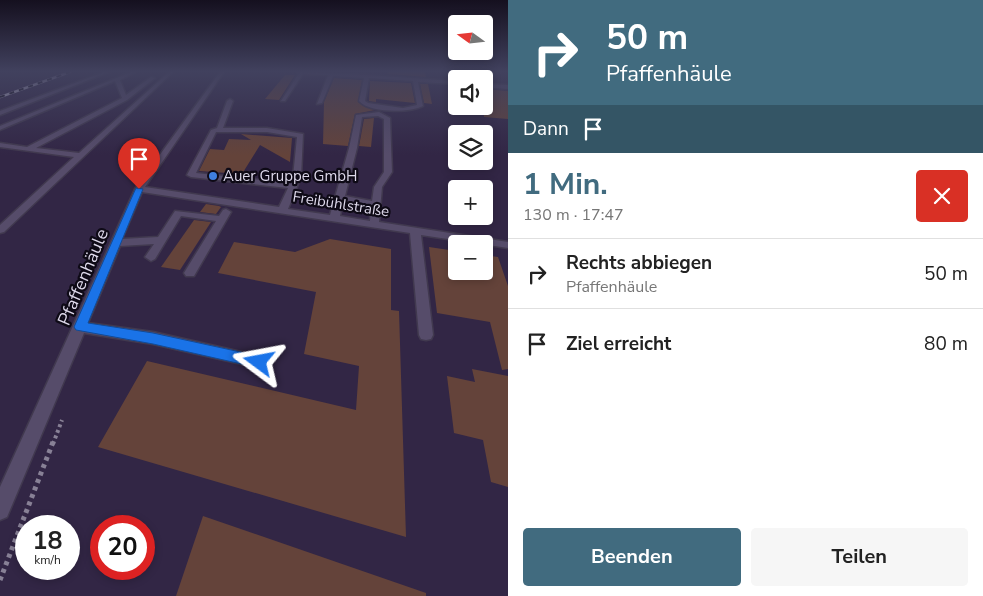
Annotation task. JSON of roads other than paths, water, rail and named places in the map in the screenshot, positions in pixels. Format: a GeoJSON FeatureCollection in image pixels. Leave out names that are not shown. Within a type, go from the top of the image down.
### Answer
{"type":"FeatureCollection","features":[{"type":"Feature","properties":{"kind":"street"},"geometry":{"type":"LineString","coordinates":[[0,113],[34,100]]}},
{"type":"Feature","properties":{"kind":"street"},"geometry":{"type":"LineString","coordinates":[[0,128],[67,100]]}},
{"type":"Feature","properties":{"kind":"street"},"geometry":{"type":"LineString","coordinates":[[28,149],[123,100]]}},
{"type":"Feature","properties":{"kind":"street"},"geometry":{"type":"LineString","coordinates":[[0,230],[142,100]]}},
{"type":"Feature","properties":{"kind":"street","name":"Pfaffenhäule"},"geometry":{"type":"LineString","coordinates":[[0,510],[139,189],[202,100]]}},
{"type":"Feature","properties":{"kind":"street"},"geometry":{"type":"LineString","coordinates":[[220,128],[230,100]]}},
{"type":"Feature","properties":{"kind":"street"},"geometry":{"type":"LineString","coordinates":[[362,100],[366,105],[403,110],[420,106],[419,100]]}},
{"type":"Feature","properties":{"kind":"street"},"geometry":{"type":"LineString","coordinates":[[334,219],[359,114],[382,115],[387,118],[388,172],[380,183],[374,225]]}},
{"type":"Feature","properties":{"kind":"street"},"geometry":{"type":"LineString","coordinates":[[282,211],[297,177],[300,135],[286,132],[220,128],[214,130],[191,175],[293,186]]}},
{"type":"Feature","properties":{"kind":"street"},"geometry":{"type":"LineString","coordinates":[[0,145],[82,156]]}},
{"type":"Feature","properties":{"kind":"street","name":"Freibühlstraße"},"geometry":{"type":"LineString","coordinates":[[139,189],[508,245]]}},
{"type":"Feature","properties":{"kind":"street"},"geometry":{"type":"LineString","coordinates":[[340,198],[376,204]]}},
{"type":"Feature","properties":{"kind":"street"},"geometry":{"type":"LineString","coordinates":[[190,273],[231,203]]}},
{"type":"Feature","properties":{"kind":"street"},"geometry":{"type":"LineString","coordinates":[[151,257],[178,213],[222,219]]}},
{"type":"Feature","properties":{"kind":"street"},"geometry":{"type":"LineString","coordinates":[[415,231],[426,335]]}},
{"type":"Feature","properties":{"kind":"street"},"geometry":{"type":"LineString","coordinates":[[116,243],[162,240]]}},
{"type":"Feature","properties":{"kind":"street"},"geometry":{"type":"LineString","coordinates":[[80,327],[153,338],[259,362]]}},
{"type":"Feature","properties":{"kind":"place","name":"Auer Gruppe GmbH"},"geometry":{"type":"Point","coordinates":[213,176]}}]}
